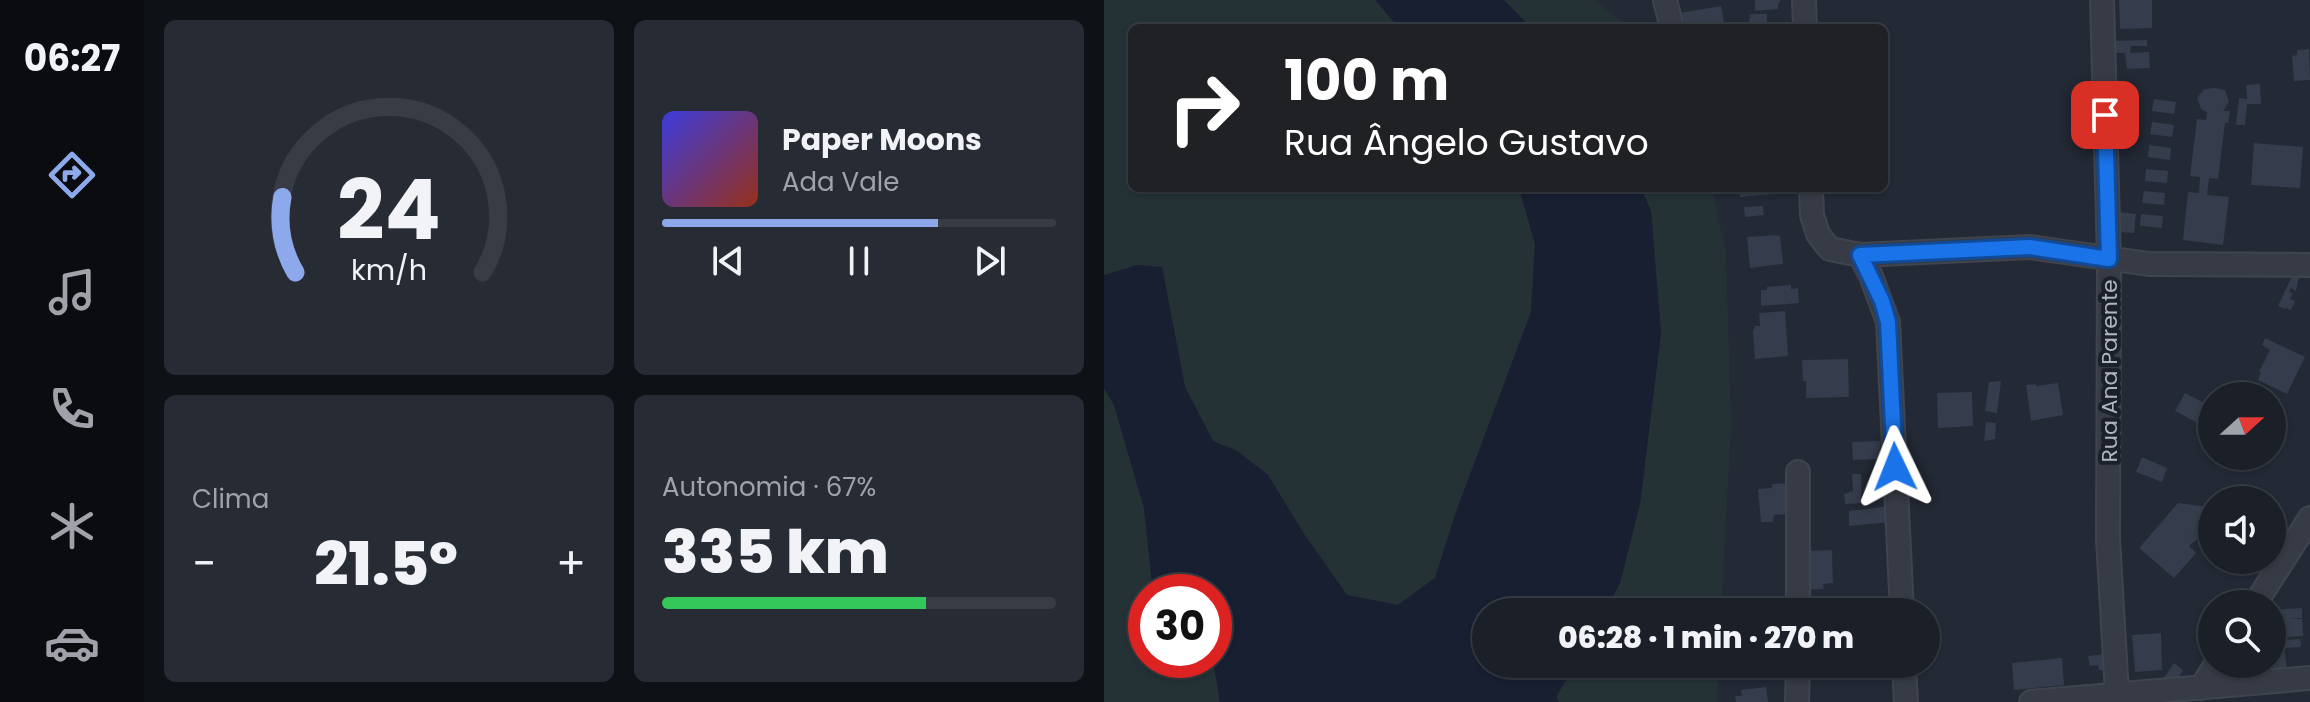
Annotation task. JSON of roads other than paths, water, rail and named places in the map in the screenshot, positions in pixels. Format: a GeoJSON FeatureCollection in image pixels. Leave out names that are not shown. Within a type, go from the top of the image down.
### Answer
{"type":"FeatureCollection","features":[{"type":"Feature","properties":{"kind":"street"},"geometry":{"type":"LineString","coordinates":[[1665,0],[1671,24]]}},
{"type":"Feature","properties":{"kind":"street"},"geometry":{"type":"LineString","coordinates":[[1804,0],[1805,24]]}},
{"type":"Feature","properties":{"kind":"street","name":"Rua Ana Parente"},"geometry":{"type":"LineString","coordinates":[[2102,0],[2109,259],[2108,539],[2117,694]]}},
{"type":"Feature","properties":{"kind":"street"},"geometry":{"type":"LineString","coordinates":[[1811,192],[1812,215],[1824,242],[1830,249],[1860,255],[2030,247],[2149,264],[2310,265]]}},
{"type":"Feature","properties":{"kind":"street"},"geometry":{"type":"LineString","coordinates":[[1860,255],[1877,289],[1888,322],[1901,598]]}},
{"type":"Feature","properties":{"kind":"street"},"geometry":{"type":"LineString","coordinates":[[1798,472],[1798,598]]}},
{"type":"Feature","properties":{"kind":"street"},"geometry":{"type":"LineString","coordinates":[[2264,590],[2310,518]]}},
{"type":"Feature","properties":{"kind":"street"},"geometry":{"type":"LineString","coordinates":[[1797,702],[1798,678]]}},
{"type":"Feature","properties":{"kind":"street"},"geometry":{"type":"LineString","coordinates":[[1905,678],[1906,702]]}},
{"type":"Feature","properties":{"kind":"street"},"geometry":{"type":"LineString","coordinates":[[2201,688],[2207,678]]}},
{"type":"Feature","properties":{"kind":"street"},"geometry":{"type":"LineString","coordinates":[[2031,702],[2310,678]]}},
{"type":"Feature","properties":{"kind":"water"},"geometry":{"type":"Polygon","coordinates":[[[1375,0],[1504,0],[1527,24],[1396,24],[1375,0]]]}},
{"type":"Feature","properties":{"kind":"water"},"geometry":{"type":"Polygon","coordinates":[[[1520,192],[1643,192],[1651,211],[1661,333],[1640,504],[1620,583],[1612,598],[1472,598],[1472,678],[1567,678],[1556,697],[1559,702],[1220,702],[1216,678],[1232,678],[1232,574],[1151,574],[1144,508],[1114,405],[1104,388],[1104,275],[1137,265],[1162,267],[1185,387],[1213,441],[1237,451],[1268,475],[1347,595],[1398,605],[1435,578],[1456,512],[1531,312],[1535,244],[1520,192]]]}}]}
